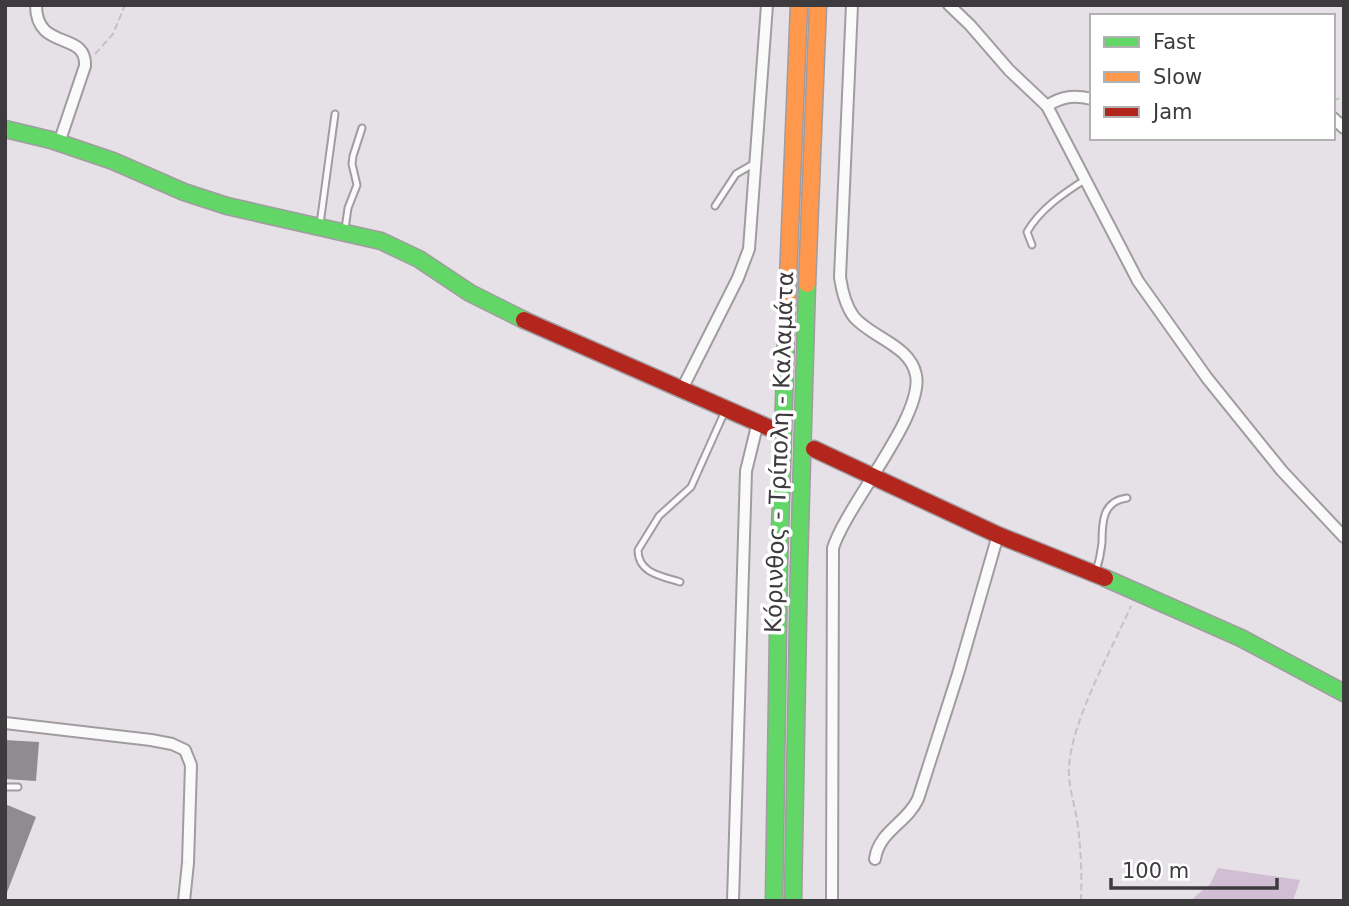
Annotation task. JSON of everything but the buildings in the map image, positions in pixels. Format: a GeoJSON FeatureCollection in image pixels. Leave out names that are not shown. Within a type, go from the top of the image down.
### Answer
{"type":"FeatureCollection","features":[{"type":"Feature","properties":{"kind":"main road","name":"Κόρινθος - Τρίπολη - Καλαμάτα"},"geometry":{"type":"LineString","coordinates":[[774,901],[785,324],[799,5]]}},
{"type":"Feature","properties":{"kind":"main road","name":"Κόρινθος - Τρίπολη - Καλαμάτα"},"geometry":{"type":"LineString","coordinates":[[793,901],[794,751],[805,325],[818,5]]}},
{"type":"Feature","properties":{"kind":"main road"},"geometry":{"type":"LineString","coordinates":[[5,128],[113,161],[208,201],[381,241],[405,251],[470,293],[509,314],[774,430]]}},
{"type":"Feature","properties":{"kind":"main road"},"geometry":{"type":"LineString","coordinates":[[814,449],[998,535],[1241,638],[1344,693]]}},
{"type":"Feature","properties":{"kind":"street"},"geometry":{"type":"LineString","coordinates":[[36,5],[37,20],[45,32],[78,47],[85,60],[59,143]]}},
{"type":"Feature","properties":{"kind":"street"},"geometry":{"type":"LineString","coordinates":[[682,389],[745,262],[752,228],[768,5]]}},
{"type":"Feature","properties":{"kind":"street"},"geometry":{"type":"LineString","coordinates":[[832,901],[833,548],[841,527],[907,415],[917,385],[916,372],[911,361],[854,317],[842,293],[840,277],[852,5]]}},
{"type":"Feature","properties":{"kind":"street"},"geometry":{"type":"LineString","coordinates":[[949,5],[1047,106],[1138,281],[1208,378],[1282,471],[1344,537]]}},
{"type":"Feature","properties":{"kind":"street"},"geometry":{"type":"LineString","coordinates":[[1047,106],[1060,97],[1090,99]]}},
{"type":"Feature","properties":{"kind":"street"},"geometry":{"type":"LineString","coordinates":[[733,901],[746,471],[758,422]]}},
{"type":"Feature","properties":{"kind":"street"},"geometry":{"type":"LineString","coordinates":[[875,859],[884,836],[908,815],[918,799],[998,535]]}},
{"type":"Feature","properties":{"kind":"street"},"geometry":{"type":"LineString","coordinates":[[5,723],[161,742],[184,750],[191,765],[184,901]]}},
{"type":"Feature","properties":{"kind":"lane"},"geometry":{"type":"LineString","coordinates":[[319,227],[335,114]]}},
{"type":"Feature","properties":{"kind":"lane"},"geometry":{"type":"LineString","coordinates":[[346,232],[348,208],[357,185],[353,156],[362,128]]}},
{"type":"Feature","properties":{"kind":"lane"},"geometry":{"type":"LineString","coordinates":[[715,206],[736,173],[755,163]]}},
{"type":"Feature","properties":{"kind":"lane"},"geometry":{"type":"LineString","coordinates":[[1032,245],[1027,236],[1031,226],[1051,205],[1086,179]]}},
{"type":"Feature","properties":{"kind":"lane"},"geometry":{"type":"LineString","coordinates":[[680,582],[644,568],[638,550],[659,516],[691,487],[726,408]]}},
{"type":"Feature","properties":{"kind":"lane"},"geometry":{"type":"LineString","coordinates":[[1095,574],[1104,513],[1117,500],[1127,498]]}},
{"type":"Feature","properties":{"kind":"lane"},"geometry":{"type":"LineString","coordinates":[[5,787],[18,787]]}},
{"type":"Feature","properties":{"kind":"path"},"geometry":{"type":"LineString","coordinates":[[85,60],[98,52],[113,34],[125,5]]}},
{"type":"Feature","properties":{"kind":"path"},"geometry":{"type":"LineString","coordinates":[[1081,901],[1079,837],[1069,779],[1072,748],[1085,708],[1137,592]]}},
{"type":"Feature","properties":{"kind":"shaded area"},"geometry":{"type":"Polygon","coordinates":[[[1218,868],[1300,880],[1293,901],[1190,901],[1210,884],[1218,868]]]}},
{"type":"Feature","properties":{"kind":"traffic: fast"},"geometry":{"type":"LineString","coordinates":[[5,129],[51,140],[113,161],[184,192],[227,206],[381,241],[419,259],[470,293],[524,320]]}},
{"type":"Feature","properties":{"kind":"traffic: fast"},"geometry":{"type":"LineString","coordinates":[[793,901],[807,284]]}},
{"type":"Feature","properties":{"kind":"traffic: fast"},"geometry":{"type":"LineString","coordinates":[[774,901],[779,565],[787,304]]}},
{"type":"Feature","properties":{"kind":"traffic: fast"},"geometry":{"type":"LineString","coordinates":[[1105,578],[1241,638],[1344,693]]}},
{"type":"Feature","properties":{"kind":"traffic: slow"},"geometry":{"type":"LineString","coordinates":[[787,304],[799,5]]}},
{"type":"Feature","properties":{"kind":"traffic: slow"},"geometry":{"type":"LineString","coordinates":[[807,284],[818,5]]}},
{"type":"Feature","properties":{"kind":"traffic: jam"},"geometry":{"type":"LineString","coordinates":[[524,320],[774,430]]}},
{"type":"Feature","properties":{"kind":"traffic: jam"},"geometry":{"type":"LineString","coordinates":[[814,449],[998,535],[1105,578]]}}]}
